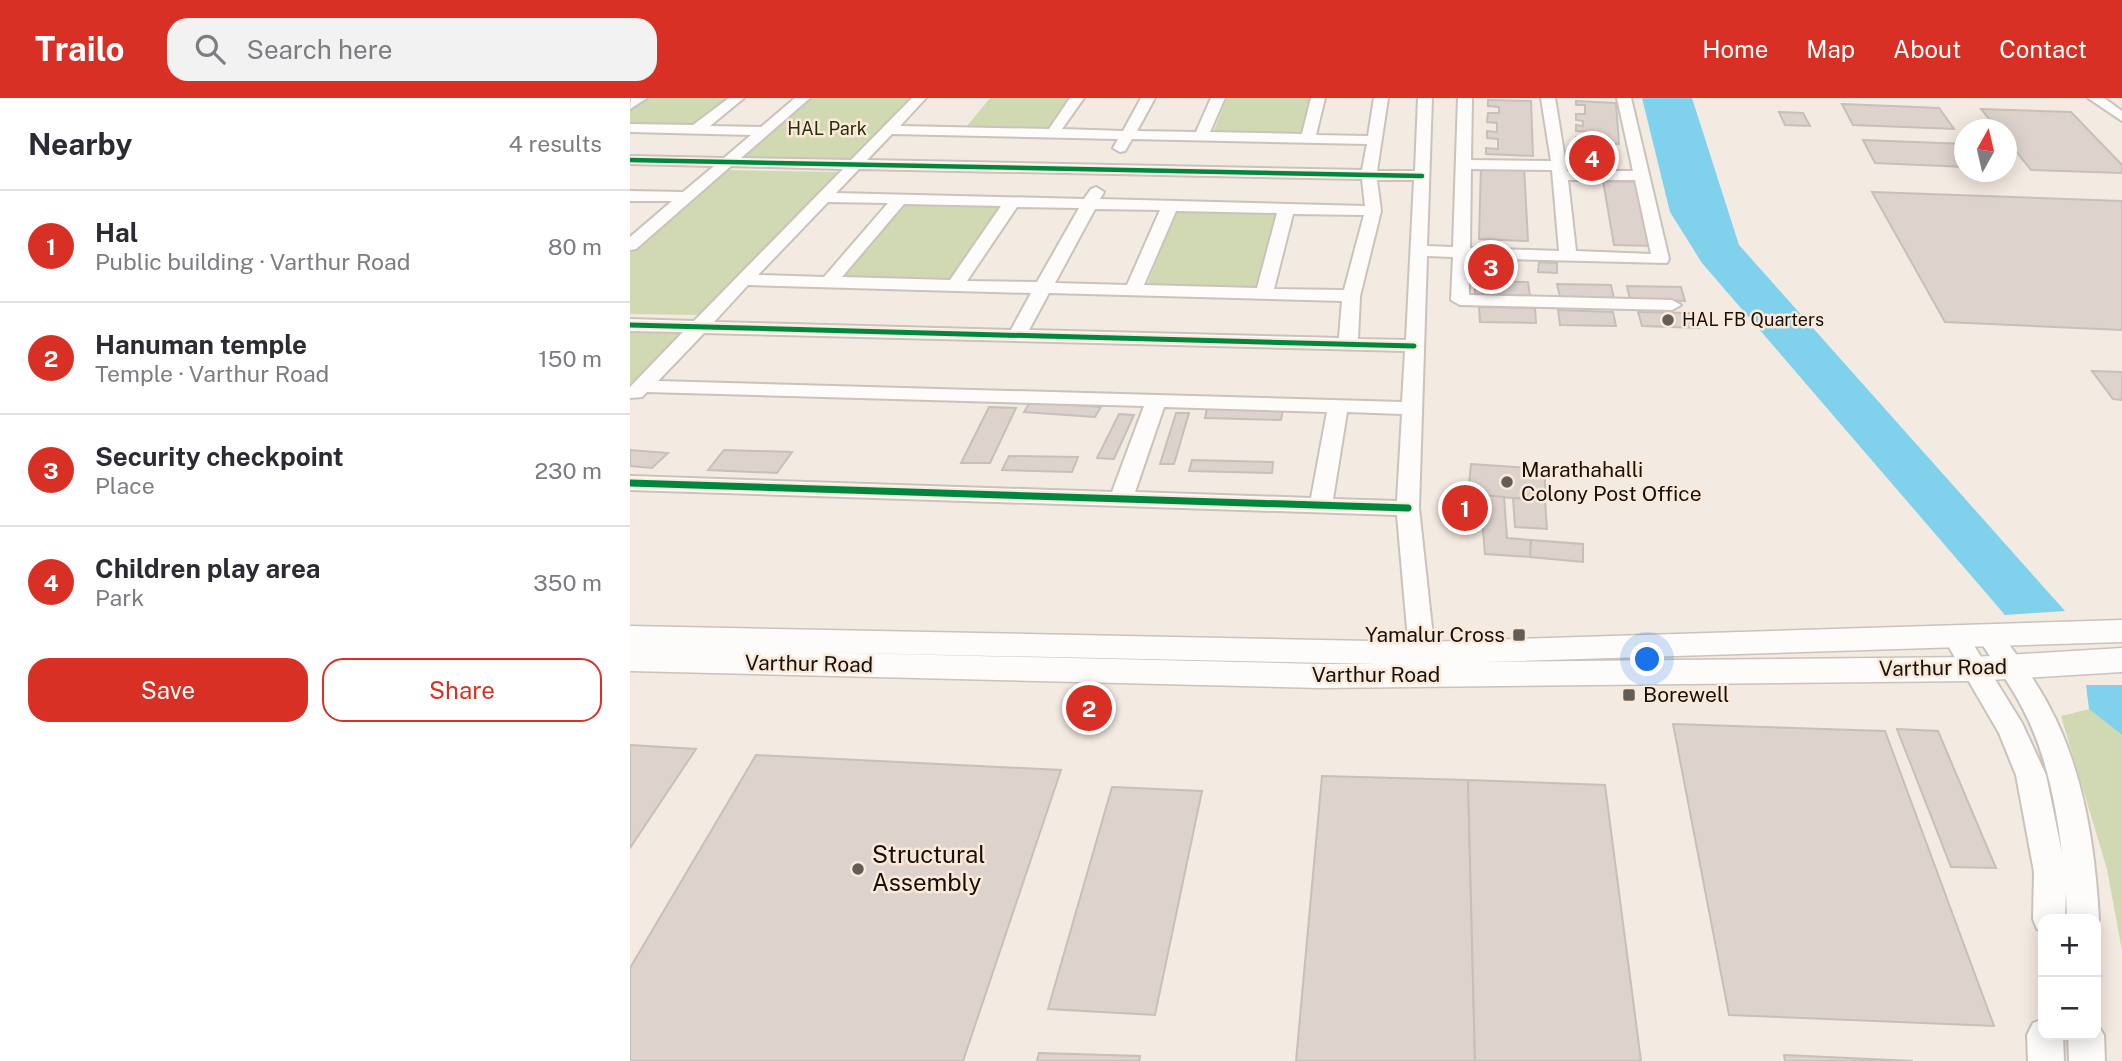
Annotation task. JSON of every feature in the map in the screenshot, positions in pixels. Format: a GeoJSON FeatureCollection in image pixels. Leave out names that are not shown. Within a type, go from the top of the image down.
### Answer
{"type":"FeatureCollection","features":[{"type":"Feature","properties":{"kind":"main road","name":"Varthur Road"},"geometry":{"type":"LineString","coordinates":[[630,659],[1320,676],[1423,664],[2122,631]]}},
{"type":"Feature","properties":{"kind":"main road","name":"Varthur Road"},"geometry":{"type":"LineString","coordinates":[[630,637],[1423,664],[1974,669],[2122,660]]}},
{"type":"Feature","properties":{"kind":"street"},"geometry":{"type":"LineString","coordinates":[[630,105],[640,98]]}},
{"type":"Feature","properties":{"kind":"street"},"geometry":{"type":"LineString","coordinates":[[696,130],[737,98]]}},
{"type":"Feature","properties":{"kind":"street"},"geometry":{"type":"LineString","coordinates":[[630,245],[803,98]]}},
{"type":"Feature","properties":{"kind":"street"},"geometry":{"type":"LineString","coordinates":[[636,392],[919,98]]}},
{"type":"Feature","properties":{"kind":"street"},"geometry":{"type":"LineString","coordinates":[[1053,133],[1077,98]]}},
{"type":"Feature","properties":{"kind":"street"},"geometry":{"type":"LineString","coordinates":[[1017,335],[1148,98]]}},
{"type":"Feature","properties":{"kind":"street"},"geometry":{"type":"LineString","coordinates":[[1201,136],[1218,98]]}},
{"type":"Feature","properties":{"kind":"street"},"geometry":{"type":"LineString","coordinates":[[1308,139],[1318,98]]}},
{"type":"Feature","properties":{"kind":"street"},"geometry":{"type":"LineString","coordinates":[[1348,344],[1351,296],[1373,211],[1369,175],[1381,98]]}},
{"type":"Feature","properties":{"kind":"street"},"geometry":{"type":"LineString","coordinates":[[1423,664],[1408,508],[1425,98]]}},
{"type":"Feature","properties":{"kind":"street"},"geometry":{"type":"LineString","coordinates":[[1465,98],[1466,163],[1460,300],[1672,305]]}},
{"type":"Feature","properties":{"kind":"street"},"geometry":{"type":"LineString","coordinates":[[1548,98],[1568,255]]}},
{"type":"Feature","properties":{"kind":"street"},"geometry":{"type":"LineString","coordinates":[[1418,251],[1661,259],[1624,98]]}},
{"type":"Feature","properties":{"kind":"street"},"geometry":{"type":"LineString","coordinates":[[2095,98],[2122,117]]}},
{"type":"Feature","properties":{"kind":"street"},"geometry":{"type":"LineString","coordinates":[[2108,98],[2122,108]]}},
{"type":"Feature","properties":{"kind":"street"},"geometry":{"type":"LineString","coordinates":[[630,128],[764,131]]}},
{"type":"Feature","properties":{"kind":"street"},"geometry":{"type":"LineString","coordinates":[[889,130],[1376,140]]}},
{"type":"Feature","properties":{"kind":"street"},"geometry":{"type":"LineString","coordinates":[[630,160],[1422,176]]}},
{"type":"Feature","properties":{"kind":"street"},"geometry":{"type":"LineString","coordinates":[[1466,163],[1644,176]]}},
{"type":"Feature","properties":{"kind":"street"},"geometry":{"type":"LineString","coordinates":[[630,196],[686,197]]}},
{"type":"Feature","properties":{"kind":"street"},"geometry":{"type":"LineString","coordinates":[[824,197],[1373,211]]}},
{"type":"Feature","properties":{"kind":"street"},"geometry":{"type":"LineString","coordinates":[[829,282],[900,199]]}},
{"type":"Feature","properties":{"kind":"street"},"geometry":{"type":"LineString","coordinates":[[955,285],[1012,202]]}},
{"type":"Feature","properties":{"kind":"street"},"geometry":{"type":"LineString","coordinates":[[1133,290],[1170,206]]}},
{"type":"Feature","properties":{"kind":"street"},"geometry":{"type":"LineString","coordinates":[[1264,294],[1286,209]]}},
{"type":"Feature","properties":{"kind":"street"},"geometry":{"type":"LineString","coordinates":[[744,280],[1351,296]]}},
{"type":"Feature","properties":{"kind":"street"},"geometry":{"type":"LineString","coordinates":[[630,325],[1414,346]]}},
{"type":"Feature","properties":{"kind":"street"},"geometry":{"type":"LineString","coordinates":[[636,392],[1412,408]]}},
{"type":"Feature","properties":{"kind":"street"},"geometry":{"type":"LineString","coordinates":[[1121,499],[1156,401]]}},
{"type":"Feature","properties":{"kind":"street"},"geometry":{"type":"LineString","coordinates":[[1321,505],[1338,406]]}},
{"type":"Feature","properties":{"kind":"street"},"geometry":{"type":"LineString","coordinates":[[630,484],[1408,508]]}},
{"type":"Feature","properties":{"kind":"street"},"geometry":{"type":"LineString","coordinates":[[1990,636],[2037,709],[2062,775],[2082,877],[2083,914]]}},
{"type":"Feature","properties":{"kind":"street"},"geometry":{"type":"LineString","coordinates":[[1956,637],[2012,731],[2031,775],[2050,872],[2049,914]]}},
{"type":"Feature","properties":{"kind":"street"},"geometry":{"type":"LineString","coordinates":[[2045,1040],[2046,1061]]}},
{"type":"Feature","properties":{"kind":"street"},"geometry":{"type":"LineString","coordinates":[[2086,1040],[2087,1061]]}},
{"type":"Feature","properties":{"kind":"green space"},"geometry":{"type":"Polygon","coordinates":[[[645,98],[730,98],[694,125],[630,124],[630,109],[645,98]]]}},
{"type":"Feature","properties":{"kind":"green space","name":"HAL Park"},"geometry":{"type":"Polygon","coordinates":[[[812,98],[910,98],[850,160],[743,158],[812,98]]]}},
{"type":"Feature","properties":{"kind":"green space"},"geometry":{"type":"Polygon","coordinates":[[[990,98],[1074,98],[1051,133],[963,131],[990,98]]]}},
{"type":"Feature","properties":{"kind":"green space"},"geometry":{"type":"Polygon","coordinates":[[[1227,98],[1311,98],[1302,136],[1212,135],[1227,98]]]}},
{"type":"Feature","properties":{"kind":"green space"},"geometry":{"type":"Polygon","coordinates":[[[726,170],[838,172],[700,315],[630,314],[630,253],[726,170]]]}},
{"type":"Feature","properties":{"kind":"green space"},"geometry":{"type":"Polygon","coordinates":[[[902,205],[1001,207],[952,280],[842,278],[902,205]]]}},
{"type":"Feature","properties":{"kind":"green space"},"geometry":{"type":"Polygon","coordinates":[[[1176,211],[1278,213],[1259,287],[1147,285],[1176,211]]]}},
{"type":"Feature","properties":{"kind":"green space"},"geometry":{"type":"Polygon","coordinates":[[[630,330],[681,332],[630,384],[630,330]]]}},
{"type":"Feature","properties":{"kind":"green space"},"geometry":{"type":"Polygon","coordinates":[[[2089,709],[2122,735],[2122,951],[2107,869],[2061,716],[2089,709]]]}},
{"type":"Feature","properties":{"kind":"water"},"geometry":{"type":"Polygon","coordinates":[[[1642,98],[1692,98],[1739,245],[2065,611],[2005,615],[1702,263],[1670,212],[1642,98]]]}},
{"type":"Feature","properties":{"kind":"water"},"geometry":{"type":"Polygon","coordinates":[[[2086,685],[2122,685],[2122,735],[2089,709],[2086,685]]]}},
{"type":"Feature","properties":{"kind":"building"},"geometry":{"type":"Polygon","coordinates":[[[1488,100],[1531,101],[1533,156],[1486,154],[1486,148],[1498,149],[1498,139],[1487,138],[1487,131],[1497,132],[1497,123],[1487,122],[1488,113],[1499,113],[1499,107],[1488,106],[1488,100]]]}},
{"type":"Feature","properties":{"kind":"building"},"geometry":{"type":"Polygon","coordinates":[[[1576,101],[1616,103],[1619,144],[1576,142],[1576,137],[1587,138],[1587,132],[1576,131],[1576,125],[1583,126],[1583,121],[1576,120],[1576,114],[1585,114],[1585,105],[1576,105],[1576,101]]]}},
{"type":"Feature","properties":{"kind":"building"},"geometry":{"type":"Polygon","coordinates":[[[1842,104],[1939,108],[1954,129],[1853,125],[1842,104]]]}},
{"type":"Feature","properties":{"kind":"building"},"geometry":{"type":"Polygon","coordinates":[[[1981,109],[2071,112],[2122,165],[2122,173],[2031,170],[2017,152],[2017,119],[1989,119],[1981,109]]]}},
{"type":"Feature","properties":{"kind":"building"},"geometry":{"type":"Polygon","coordinates":[[[1779,112],[1803,113],[1810,126],[1785,125],[1779,112]]]}},
{"type":"Feature","properties":{"kind":"building"},"geometry":{"type":"Polygon","coordinates":[[[1863,140],[1954,144],[1954,167],[1875,163],[1863,140]]]}},
{"type":"Feature","properties":{"kind":"building"},"geometry":{"type":"Polygon","coordinates":[[[1481,165],[1524,166],[1528,241],[1479,239],[1481,165]]]}},
{"type":"Feature","properties":{"kind":"building"},"geometry":{"type":"Polygon","coordinates":[[[1603,181],[1639,182],[1653,246],[1614,245],[1603,181]]]}},
{"type":"Feature","properties":{"kind":"building"},"geometry":{"type":"Polygon","coordinates":[[[1872,192],[2122,201],[2122,330],[1945,322],[1872,192]]]}},
{"type":"Feature","properties":{"kind":"building"},"geometry":{"type":"Polygon","coordinates":[[[1482,261],[1500,262],[1500,272],[1482,272],[1482,261]]]}},
{"type":"Feature","properties":{"kind":"building"},"geometry":{"type":"Polygon","coordinates":[[[1539,262],[1557,263],[1557,273],[1538,272],[1539,262]]]}},
{"type":"Feature","properties":{"kind":"building"},"geometry":{"type":"Polygon","coordinates":[[[1475,281],[1528,282],[1530,296],[1475,294],[1475,281]]]}},
{"type":"Feature","properties":{"kind":"building"},"geometry":{"type":"Polygon","coordinates":[[[1557,284],[1611,285],[1614,299],[1560,297],[1557,284]]]}},
{"type":"Feature","properties":{"kind":"building","name":"HAL FB Quarters"},"geometry":{"type":"Polygon","coordinates":[[[1627,286],[1681,287],[1685,301],[1630,299],[1627,286]]]}},
{"type":"Feature","properties":{"kind":"building"},"geometry":{"type":"Polygon","coordinates":[[[1479,307],[1535,308],[1536,323],[1480,322],[1479,307]]]}},
{"type":"Feature","properties":{"kind":"building"},"geometry":{"type":"Polygon","coordinates":[[[1558,310],[1613,312],[1616,326],[1560,325],[1558,310]]]}},
{"type":"Feature","properties":{"kind":"building","name":"HAL FB Quarters"},"geometry":{"type":"Polygon","coordinates":[[[1638,312],[1694,313],[1699,328],[1642,326],[1638,312]]]}},
{"type":"Feature","properties":{"kind":"building"},"geometry":{"type":"Polygon","coordinates":[[[2092,371],[2122,372],[2122,400],[2113,399],[2092,371]]]}},
{"type":"Feature","properties":{"kind":"building"},"geometry":{"type":"Polygon","coordinates":[[[1030,402],[1101,407],[1095,417],[1024,412],[1030,402]]]}},
{"type":"Feature","properties":{"kind":"building"},"geometry":{"type":"Polygon","coordinates":[[[989,407],[1016,408],[990,463],[961,463],[989,407]]]}},
{"type":"Feature","properties":{"kind":"building"},"geometry":{"type":"Polygon","coordinates":[[[1207,408],[1283,409],[1281,420],[1205,418],[1207,408]]]}},
{"type":"Feature","properties":{"kind":"building"},"geometry":{"type":"Polygon","coordinates":[[[1176,413],[1189,413],[1174,464],[1160,464],[1176,413]]]}},
{"type":"Feature","properties":{"kind":"building"},"geometry":{"type":"Polygon","coordinates":[[[1119,414],[1134,415],[1114,459],[1097,458],[1119,414]]]}},
{"type":"Feature","properties":{"kind":"building"},"geometry":{"type":"Polygon","coordinates":[[[630,450],[668,453],[652,468],[630,466],[630,450]]]}},
{"type":"Feature","properties":{"kind":"building"},"geometry":{"type":"Polygon","coordinates":[[[724,450],[792,452],[777,473],[708,470],[724,450]]]}},
{"type":"Feature","properties":{"kind":"building"},"geometry":{"type":"Polygon","coordinates":[[[1009,456],[1078,457],[1072,472],[1002,470],[1009,456]]]}},
{"type":"Feature","properties":{"kind":"building"},"geometry":{"type":"Polygon","coordinates":[[[1192,460],[1273,462],[1272,473],[1189,471],[1192,460]]]}},
{"type":"Feature","properties":{"kind":"building","name":"Marathahalli Colony Post Office"},"geometry":{"type":"Polygon","coordinates":[[[1471,464],[1545,469],[1545,500],[1468,495],[1471,464]]]}},
{"type":"Feature","properties":{"kind":"building"},"geometry":{"type":"Polygon","coordinates":[[[1480,495],[1504,497],[1507,538],[1531,540],[1530,557],[1485,554],[1480,495]]]}},
{"type":"Feature","properties":{"kind":"building"},"geometry":{"type":"Polygon","coordinates":[[[1513,498],[1545,500],[1547,529],[1515,527],[1513,498]]]}},
{"type":"Feature","properties":{"kind":"building"},"geometry":{"type":"Polygon","coordinates":[[[1531,540],[1583,544],[1583,562],[1530,557],[1531,540]]]}},
{"type":"Feature","properties":{"kind":"building"},"geometry":{"type":"Polygon","coordinates":[[[1673,724],[1885,731],[1994,1026],[1729,1015],[1673,724]]]}},
{"type":"Feature","properties":{"kind":"building"},"geometry":{"type":"Polygon","coordinates":[[[1897,729],[1938,731],[1996,868],[1951,867],[1897,729]]]}},
{"type":"Feature","properties":{"kind":"building"},"geometry":{"type":"Polygon","coordinates":[[[630,745],[696,749],[630,848],[630,745]]]}},
{"type":"Feature","properties":{"kind":"building","name":"Structural Assembly"},"geometry":{"type":"Polygon","coordinates":[[[756,755],[1061,770],[963,1061],[630,1061],[630,968],[756,755]]]}},
{"type":"Feature","properties":{"kind":"building"},"geometry":{"type":"Polygon","coordinates":[[[1322,776],[1468,780],[1475,1061],[1296,1061],[1322,776]]]}},
{"type":"Feature","properties":{"kind":"building"},"geometry":{"type":"Polygon","coordinates":[[[1468,780],[1605,785],[1641,1061],[1475,1061],[1468,780]]]}},
{"type":"Feature","properties":{"kind":"building"},"geometry":{"type":"Polygon","coordinates":[[[1112,787],[1202,791],[1155,1015],[1048,1009],[1112,787]]]}},
{"type":"Feature","properties":{"kind":"building"},"geometry":{"type":"Polygon","coordinates":[[[1039,1053],[1140,1056],[1139,1061],[1037,1061],[1039,1053]]]}},
{"type":"Feature","properties":{"kind":"building"},"geometry":{"type":"Polygon","coordinates":[[[1784,1055],[1913,1061],[1785,1061],[1784,1055]]]}},
{"type":"Feature","properties":{"kind":"cycle path"},"geometry":{"type":"LineString","coordinates":[[630,160],[1422,176]]}},
{"type":"Feature","properties":{"kind":"cycle path"},"geometry":{"type":"LineString","coordinates":[[630,325],[1414,346]]}},
{"type":"Feature","properties":{"kind":"cycle path"},"geometry":{"type":"LineString","coordinates":[[630,483],[1408,508]]}},
{"type":"Feature","properties":{"kind":"place","name":"Children play area"},"geometry":{"type":"Point","coordinates":[1592,158]}},
{"type":"Feature","properties":{"kind":"place","name":"Security checkpoint"},"geometry":{"type":"Point","coordinates":[1491,267]}},
{"type":"Feature","properties":{"kind":"place","name":"HAL FB Quarters"},"geometry":{"type":"Point","coordinates":[1668,320]}},
{"type":"Feature","properties":{"kind":"place","name":"Marathahalli Colony Post Office"},"geometry":{"type":"Point","coordinates":[1507,482]}},
{"type":"Feature","properties":{"kind":"place","name":"Hal"},"geometry":{"type":"Point","coordinates":[1465,508]}},
{"type":"Feature","properties":{"kind":"place","name":"Yamalur Cross"},"geometry":{"type":"Point","coordinates":[1519,635]}},
{"type":"Feature","properties":{"kind":"place","name":"Borewell"},"geometry":{"type":"Point","coordinates":[1629,695]}},
{"type":"Feature","properties":{"kind":"place","name":"Hanuman temple"},"geometry":{"type":"Point","coordinates":[1089,708]}},
{"type":"Feature","properties":{"kind":"place","name":"Structural Assembly"},"geometry":{"type":"Point","coordinates":[858,869]}}]}
